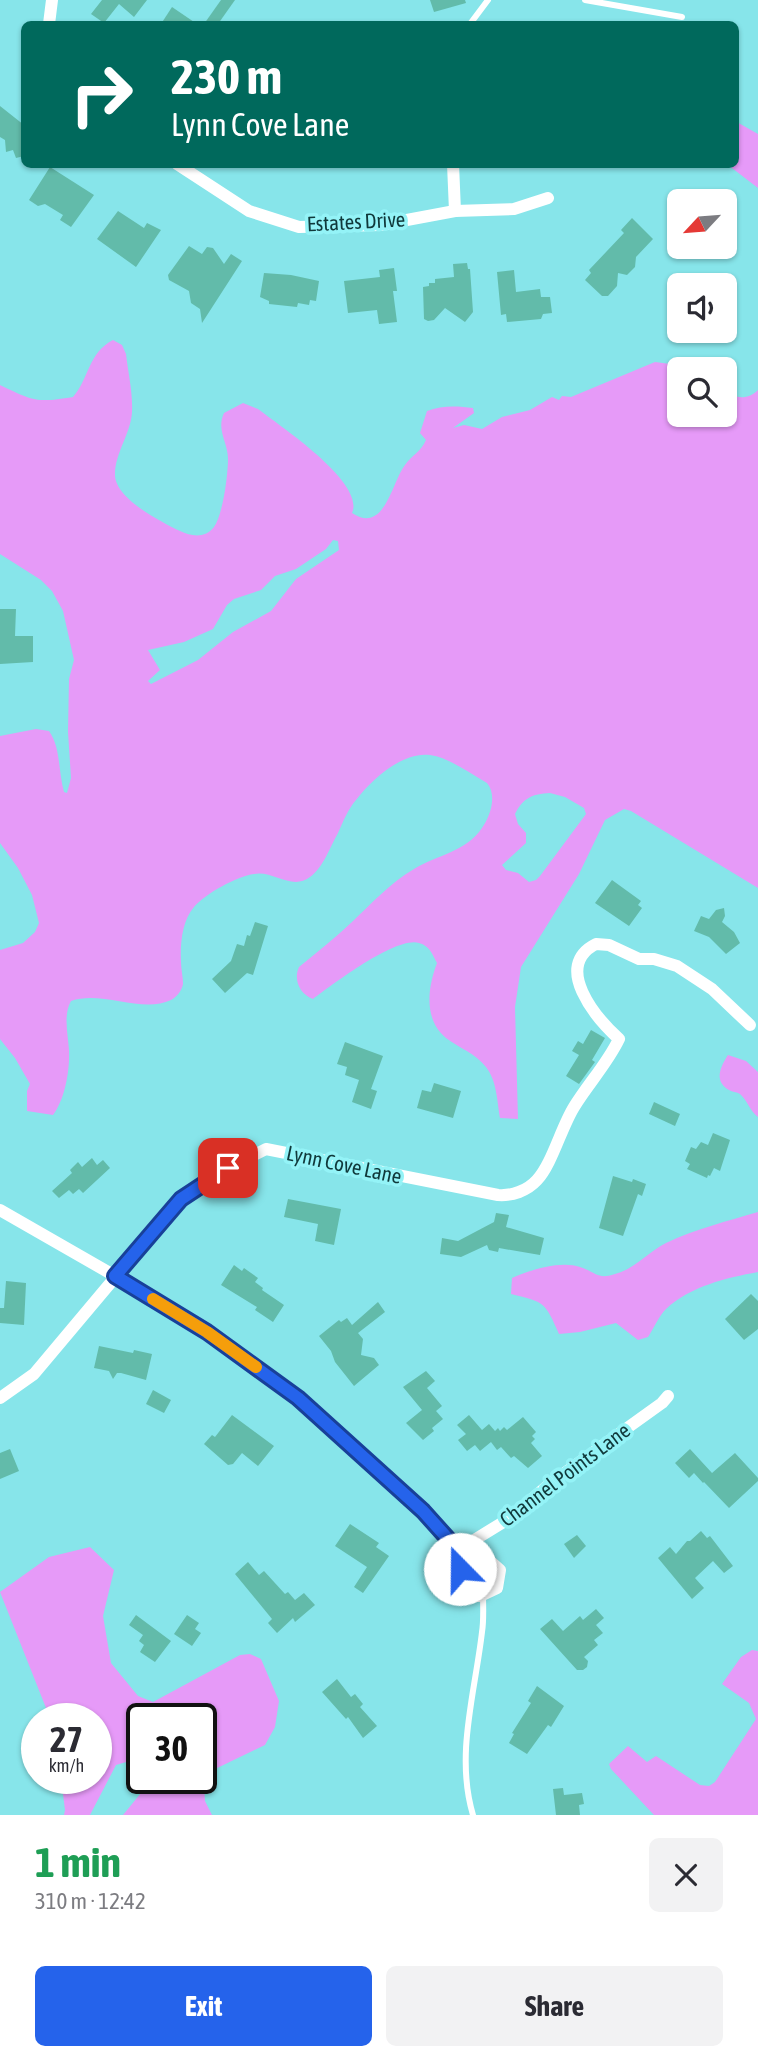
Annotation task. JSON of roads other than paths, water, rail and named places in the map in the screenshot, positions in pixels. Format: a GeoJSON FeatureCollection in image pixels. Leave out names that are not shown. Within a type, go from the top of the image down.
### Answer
{"type":"FeatureCollection","features":[{"type":"Feature","properties":{"kind":"street"},"geometry":{"type":"LineString","coordinates":[[49,21],[52,0]]}},
{"type":"Feature","properties":{"kind":"street","name":"Estates Drive"},"geometry":{"type":"LineString","coordinates":[[183,168],[248,211],[299,227],[380,225],[455,211],[514,209],[548,198]]}},
{"type":"Feature","properties":{"kind":"street"},"geometry":{"type":"LineString","coordinates":[[453,168],[455,211]]}},
{"type":"Feature","properties":{"kind":"street","name":"Lynn Cove Lane"},"geometry":{"type":"LineString","coordinates":[[0,1398],[34,1374],[181,1199],[214,1176],[266,1149],[498,1195],[515,1194],[526,1189],[543,1172],[573,1108],[611,1055],[619,1039],[590,1007],[577,971],[579,961],[587,949],[602,944],[639,959],[654,959],[677,966],[712,989],[750,1025]]}},
{"type":"Feature","properties":{"kind":"street"},"geometry":{"type":"LineString","coordinates":[[0,1210],[207,1332],[298,1398],[423,1511],[458,1550],[461,1583],[473,1596],[496,1588],[500,1570],[483,1555],[458,1550]]}},
{"type":"Feature","properties":{"kind":"street","name":"Channel Points Lane"},"geometry":{"type":"LineString","coordinates":[[458,1550],[510,1518],[547,1486],[663,1403],[668,1396]]}},
{"type":"Feature","properties":{"kind":"lane"},"geometry":{"type":"LineString","coordinates":[[472,21],[488,0]]}},
{"type":"Feature","properties":{"kind":"lane"},"geometry":{"type":"LineString","coordinates":[[586,0],[682,17]]}},
{"type":"Feature","properties":{"kind":"lane"},"geometry":{"type":"LineString","coordinates":[[473,1815],[466,1792],[464,1751],[483,1630],[483,1594]]}}]}
